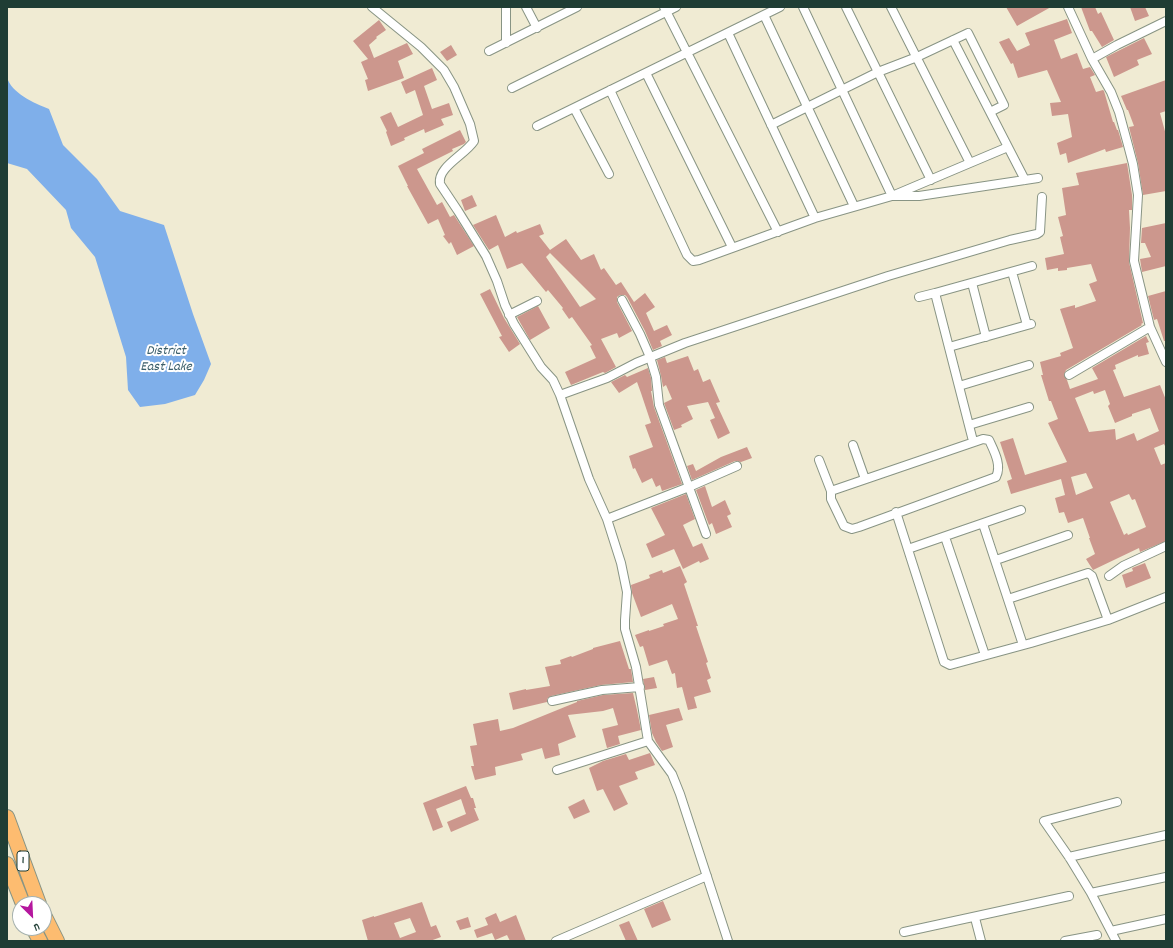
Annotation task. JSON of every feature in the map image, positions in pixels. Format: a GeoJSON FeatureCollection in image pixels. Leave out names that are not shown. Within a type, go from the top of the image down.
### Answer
{"type":"FeatureCollection","features":[{"type":"Feature","properties":{"kind":"highway","name":"1"},"geometry":{"type":"LineString","coordinates":[[7,817],[36,896]]}},
{"type":"Feature","properties":{"kind":"highway","name":"1"},"geometry":{"type":"LineString","coordinates":[[7,864],[20,896]]}},
{"type":"Feature","properties":{"kind":"highway"},"geometry":{"type":"LineString","coordinates":[[52,931],[57,941]]}},
{"type":"Feature","properties":{"kind":"street"},"geometry":{"type":"LineString","coordinates":[[372,7],[433,58],[444,70],[454,87],[470,124],[474,141],[460,156],[443,170],[440,184],[486,256],[509,315],[541,367],[553,380],[560,395],[589,479],[607,519],[621,562],[627,592],[625,620],[626,629],[640,687],[648,741],[664,762],[675,780],[696,838],[728,941]]}},
{"type":"Feature","properties":{"kind":"street"},"geometry":{"type":"LineString","coordinates":[[506,7],[506,43]]}},
{"type":"Feature","properties":{"kind":"street"},"geometry":{"type":"LineString","coordinates":[[526,7],[537,28]]}},
{"type":"Feature","properties":{"kind":"street"},"geometry":{"type":"LineString","coordinates":[[512,88],[666,9],[676,7]]}},
{"type":"Feature","properties":{"kind":"street"},"geometry":{"type":"LineString","coordinates":[[538,126],[780,7]]}},
{"type":"Feature","properties":{"kind":"street"},"geometry":{"type":"LineString","coordinates":[[803,7],[892,196]]}},
{"type":"Feature","properties":{"kind":"street"},"geometry":{"type":"LineString","coordinates":[[846,7],[931,180]]}},
{"type":"Feature","properties":{"kind":"street"},"geometry":{"type":"LineString","coordinates":[[891,7],[970,163]]}},
{"type":"Feature","properties":{"kind":"street"},"geometry":{"type":"LineString","coordinates":[[1068,7],[1119,112],[1133,164],[1138,195],[1134,261],[1150,327],[1166,362]]}},
{"type":"Feature","properties":{"kind":"street"},"geometry":{"type":"LineString","coordinates":[[489,52],[573,8]]}},
{"type":"Feature","properties":{"kind":"street"},"geometry":{"type":"LineString","coordinates":[[666,9],[778,232]]}},
{"type":"Feature","properties":{"kind":"street"},"geometry":{"type":"LineString","coordinates":[[764,15],[854,206]]}},
{"type":"Feature","properties":{"kind":"street"},"geometry":{"type":"LineString","coordinates":[[1092,59],[1166,21]]}},
{"type":"Feature","properties":{"kind":"street"},"geometry":{"type":"LineString","coordinates":[[728,33],[815,218]]}},
{"type":"Feature","properties":{"kind":"street"},"geometry":{"type":"LineString","coordinates":[[771,124],[878,72],[917,57],[968,33],[1004,105],[990,112]]}},
{"type":"Feature","properties":{"kind":"street"},"geometry":{"type":"LineString","coordinates":[[953,40],[1025,180]]}},
{"type":"Feature","properties":{"kind":"street"},"geometry":{"type":"LineString","coordinates":[[646,73],[732,247]]}},
{"type":"Feature","properties":{"kind":"street"},"geometry":{"type":"LineString","coordinates":[[610,90],[687,255],[693,261],[815,218],[892,196],[1008,147]]}},
{"type":"Feature","properties":{"kind":"street"},"geometry":{"type":"LineString","coordinates":[[574,108],[609,174]]}},
{"type":"Feature","properties":{"kind":"street"},"geometry":{"type":"LineString","coordinates":[[892,196],[919,196],[1038,178]]}},
{"type":"Feature","properties":{"kind":"street"},"geometry":{"type":"LineString","coordinates":[[560,395],[607,378],[650,357],[685,343],[888,276],[1010,240],[1037,234],[1040,232],[1042,197]]}},
{"type":"Feature","properties":{"kind":"street"},"geometry":{"type":"LineString","coordinates":[[918,297],[1032,266]]}},
{"type":"Feature","properties":{"kind":"street"},"geometry":{"type":"LineString","coordinates":[[949,347],[1029,325],[1012,272]]}},
{"type":"Feature","properties":{"kind":"street"},"geometry":{"type":"LineString","coordinates":[[972,282],[986,337]]}},
{"type":"Feature","properties":{"kind":"street"},"geometry":{"type":"LineString","coordinates":[[935,293],[973,441]]}},
{"type":"Feature","properties":{"kind":"street"},"geometry":{"type":"LineString","coordinates":[[622,300],[650,357],[656,377],[659,405],[706,534]]}},
{"type":"Feature","properties":{"kind":"street"},"geometry":{"type":"LineString","coordinates":[[509,315],[537,301]]}},
{"type":"Feature","properties":{"kind":"street"},"geometry":{"type":"LineString","coordinates":[[1069,375],[1150,327]]}},
{"type":"Feature","properties":{"kind":"street"},"geometry":{"type":"LineString","coordinates":[[959,386],[1029,365]]}},
{"type":"Feature","properties":{"kind":"street"},"geometry":{"type":"LineString","coordinates":[[969,425],[1029,407]]}},
{"type":"Feature","properties":{"kind":"street"},"geometry":{"type":"LineString","coordinates":[[819,460],[831,491],[831,499],[844,526],[852,529],[996,477],[999,466],[989,440],[983,439],[973,441],[831,491]]}},
{"type":"Feature","properties":{"kind":"street"},"geometry":{"type":"LineString","coordinates":[[853,445],[865,479]]}},
{"type":"Feature","properties":{"kind":"street"},"geometry":{"type":"LineString","coordinates":[[607,519],[689,487],[737,466]]}},
{"type":"Feature","properties":{"kind":"street"},"geometry":{"type":"LineString","coordinates":[[908,549],[1021,510]]}},
{"type":"Feature","properties":{"kind":"street"},"geometry":{"type":"LineString","coordinates":[[896,512],[944,662],[950,665],[1108,620],[1166,597]]}},
{"type":"Feature","properties":{"kind":"street"},"geometry":{"type":"LineString","coordinates":[[983,524],[1023,645]]}},
{"type":"Feature","properties":{"kind":"street"},"geometry":{"type":"LineString","coordinates":[[996,560],[1068,535]]}},
{"type":"Feature","properties":{"kind":"street"},"geometry":{"type":"LineString","coordinates":[[945,537],[985,655]]}},
{"type":"Feature","properties":{"kind":"street"},"geometry":{"type":"LineString","coordinates":[[1109,576],[1123,566],[1166,546]]}},
{"type":"Feature","properties":{"kind":"street"},"geometry":{"type":"LineString","coordinates":[[1008,599],[1088,573],[1092,576],[1108,620]]}},
{"type":"Feature","properties":{"kind":"street"},"geometry":{"type":"LineString","coordinates":[[552,701],[602,690],[640,687]]}},
{"type":"Feature","properties":{"kind":"street"},"geometry":{"type":"LineString","coordinates":[[557,770],[648,741]]}},
{"type":"Feature","properties":{"kind":"street"},"geometry":{"type":"LineString","coordinates":[[1116,941],[1091,893],[1069,857],[1044,821],[1117,802]]}},
{"type":"Feature","properties":{"kind":"street"},"geometry":{"type":"LineString","coordinates":[[1069,857],[1166,835]]}},
{"type":"Feature","properties":{"kind":"street"},"geometry":{"type":"LineString","coordinates":[[556,941],[707,876]]}},
{"type":"Feature","properties":{"kind":"street"},"geometry":{"type":"LineString","coordinates":[[1091,893],[1166,877]]}},
{"type":"Feature","properties":{"kind":"street"},"geometry":{"type":"LineString","coordinates":[[904,932],[975,918],[1069,896]]}},
{"type":"Feature","properties":{"kind":"street"},"geometry":{"type":"LineString","coordinates":[[975,918],[981,941]]}},
{"type":"Feature","properties":{"kind":"street"},"geometry":{"type":"LineString","coordinates":[[1111,932],[1166,919]]}},
{"type":"Feature","properties":{"kind":"street"},"geometry":{"type":"LineString","coordinates":[[1065,941],[1097,934]]}},
{"type":"Feature","properties":{"kind":"water","name":"District East Lake"},"geometry":{"type":"Polygon","coordinates":[[[7,77],[9,83],[18,93],[49,109],[63,145],[97,179],[120,211],[164,225],[211,364],[195,395],[165,404],[140,407],[128,390],[126,357],[95,257],[71,228],[66,210],[27,169],[7,163],[7,77]]]}},
{"type":"Feature","properties":{"kind":"building"},"geometry":{"type":"Polygon","coordinates":[[[1006,7],[1051,7],[1017,26],[1006,7]]]}},
{"type":"Feature","properties":{"kind":"building"},"geometry":{"type":"Polygon","coordinates":[[[1081,7],[1095,7],[1098,14],[1101,12],[1114,40],[1102,47],[1092,31],[1090,31],[1081,7]]]}},
{"type":"Feature","properties":{"kind":"building"},"geometry":{"type":"Polygon","coordinates":[[[1130,7],[1145,7],[1149,16],[1135,21],[1130,7]]]}},
{"type":"Feature","properties":{"kind":"building"},"geometry":{"type":"Polygon","coordinates":[[[1067,19],[1072,33],[1054,40],[1061,59],[1077,53],[1083,69],[1090,67],[1095,75],[1090,77],[1096,92],[1104,91],[1113,122],[1118,130],[1123,147],[1106,152],[1105,149],[1068,163],[1066,153],[1060,155],[1057,143],[1072,137],[1068,114],[1052,116],[1050,103],[1061,102],[1047,70],[1018,78],[1013,63],[1011,64],[999,42],[1009,38],[1017,51],[1030,45],[1025,33],[1067,19]]]}},
{"type":"Feature","properties":{"kind":"building"},"geometry":{"type":"Polygon","coordinates":[[[379,20],[386,30],[376,37],[377,38],[369,45],[374,58],[407,43],[413,54],[398,61],[404,78],[368,91],[365,80],[368,79],[361,62],[368,59],[353,41],[379,20]]]}},
{"type":"Feature","properties":{"kind":"building"},"geometry":{"type":"Polygon","coordinates":[[[1144,38],[1152,54],[1137,60],[1139,65],[1114,77],[1106,57],[1144,38]]]}},
{"type":"Feature","properties":{"kind":"building"},"geometry":{"type":"Polygon","coordinates":[[[451,45],[457,55],[447,61],[440,52],[451,45]]]}},
{"type":"Feature","properties":{"kind":"building"},"geometry":{"type":"Polygon","coordinates":[[[432,68],[437,80],[424,86],[432,109],[449,103],[453,115],[441,119],[444,125],[425,133],[424,129],[391,146],[386,132],[387,131],[380,117],[391,112],[398,127],[423,115],[415,90],[406,94],[401,82],[432,68]]]}},
{"type":"Feature","properties":{"kind":"building"},"geometry":{"type":"Polygon","coordinates":[[[1166,80],[1166,111],[1160,113],[1166,135],[1166,191],[1143,195],[1138,163],[1129,127],[1134,126],[1121,96],[1166,80]]]}},
{"type":"Feature","properties":{"kind":"building"},"geometry":{"type":"Polygon","coordinates":[[[460,130],[466,142],[464,144],[452,149],[453,151],[417,169],[437,205],[442,202],[450,217],[454,215],[474,246],[457,255],[451,242],[449,244],[443,236],[445,235],[438,219],[428,224],[398,166],[424,153],[422,149],[460,130]]]}},
{"type":"Feature","properties":{"kind":"building"},"geometry":{"type":"Polygon","coordinates":[[[1127,163],[1132,195],[1132,210],[1129,210],[1129,262],[1143,323],[1066,370],[1064,375],[1070,389],[1098,379],[1092,368],[1146,336],[1149,342],[1146,343],[1149,354],[1138,357],[1138,355],[1115,365],[1116,369],[1113,370],[1124,397],[1160,385],[1166,400],[1166,448],[1164,444],[1154,448],[1161,465],[1166,463],[1166,541],[1140,552],[1139,548],[1093,570],[1086,559],[1095,554],[1083,518],[1068,523],[1064,512],[1059,513],[1055,498],[1065,495],[1061,479],[1011,494],[1007,481],[1012,479],[1000,442],[1013,438],[1025,475],[1067,462],[1048,423],[1058,419],[1051,401],[1049,401],[1041,375],[1043,375],[1040,362],[1061,356],[1060,353],[1073,348],[1060,309],[1075,305],[1075,308],[1096,301],[1089,284],[1097,281],[1091,264],[1067,268],[1067,270],[1058,271],[1058,268],[1047,270],[1045,258],[1064,254],[1060,237],[1063,236],[1058,217],[1066,215],[1062,188],[1079,185],[1076,173],[1127,163]],[[1105,390],[1094,394],[1093,391],[1075,398],[1089,432],[1115,429],[1116,440],[1134,433],[1137,441],[1159,431],[1150,408],[1132,414],[1132,416],[1115,423],[1108,406],[1110,404],[1105,390]],[[1086,473],[1071,477],[1076,495],[1093,488],[1086,473]],[[1129,494],[1110,502],[1124,535],[1127,533],[1128,535],[1146,527],[1135,499],[1132,500],[1129,494]]]}},
{"type":"Feature","properties":{"kind":"building"},"geometry":{"type":"Polygon","coordinates":[[[472,195],[477,206],[465,211],[461,200],[472,195]]]}},
{"type":"Feature","properties":{"kind":"building"},"geometry":{"type":"Polygon","coordinates":[[[496,215],[505,237],[516,231],[517,233],[540,224],[544,234],[539,236],[550,250],[566,239],[581,260],[594,254],[601,270],[604,268],[616,285],[621,282],[634,302],[645,293],[655,307],[646,313],[654,331],[667,325],[672,335],[660,341],[662,346],[653,350],[627,297],[625,295],[620,295],[617,297],[617,302],[632,331],[619,338],[617,333],[601,339],[616,367],[605,373],[603,372],[571,385],[565,372],[596,358],[590,346],[592,345],[572,317],[569,319],[562,309],[563,308],[548,290],[546,292],[522,263],[507,269],[498,245],[489,250],[473,225],[496,215]],[[550,253],[546,257],[580,307],[596,299],[550,253]]]}},
{"type":"Feature","properties":{"kind":"building"},"geometry":{"type":"Polygon","coordinates":[[[1166,223],[1166,266],[1142,272],[1140,259],[1151,257],[1145,243],[1141,243],[1142,228],[1166,223]]]}},
{"type":"Feature","properties":{"kind":"building"},"geometry":{"type":"Polygon","coordinates":[[[490,289],[504,318],[520,344],[509,352],[499,337],[502,336],[480,294],[490,289]]]}},
{"type":"Feature","properties":{"kind":"building"},"geometry":{"type":"Polygon","coordinates":[[[1166,291],[1166,341],[1164,341],[1157,319],[1154,320],[1148,296],[1166,291]]]}},
{"type":"Feature","properties":{"kind":"building"},"geometry":{"type":"Polygon","coordinates":[[[538,306],[550,328],[530,340],[517,317],[538,306]]]}},
{"type":"Feature","properties":{"kind":"building"},"geometry":{"type":"Polygon","coordinates":[[[688,356],[694,371],[698,369],[703,382],[710,379],[720,402],[716,403],[730,433],[718,439],[710,420],[715,418],[708,402],[687,406],[693,419],[681,425],[682,427],[674,430],[664,403],[672,399],[666,385],[663,387],[657,360],[665,357],[667,363],[688,356]]]}},
{"type":"Feature","properties":{"kind":"building"},"geometry":{"type":"Polygon","coordinates":[[[648,368],[651,378],[651,391],[654,407],[682,484],[662,491],[660,485],[656,487],[652,478],[642,483],[635,468],[633,469],[629,456],[653,447],[645,425],[651,423],[637,382],[619,393],[611,382],[625,375],[627,377],[648,368]]]}},
{"type":"Feature","properties":{"kind":"building"},"geometry":{"type":"Polygon","coordinates":[[[747,447],[752,458],[741,462],[735,461],[692,480],[687,466],[693,464],[696,471],[721,457],[747,447]]]}},
{"type":"Feature","properties":{"kind":"building"},"geometry":{"type":"Polygon","coordinates":[[[705,486],[712,507],[725,500],[731,514],[727,516],[732,527],[716,534],[712,523],[709,525],[696,490],[705,486]]]}},
{"type":"Feature","properties":{"kind":"building"},"geometry":{"type":"Polygon","coordinates":[[[686,494],[695,519],[683,525],[693,547],[702,543],[709,559],[700,563],[699,561],[683,569],[674,549],[652,558],[646,544],[665,535],[651,508],[686,494]]]}},
{"type":"Feature","properties":{"kind":"building"},"geometry":{"type":"Polygon","coordinates":[[[1145,563],[1151,578],[1126,588],[1122,575],[1133,571],[1132,568],[1145,563]]]}},
{"type":"Feature","properties":{"kind":"building"},"geometry":{"type":"Polygon","coordinates":[[[680,566],[687,582],[684,584],[698,626],[696,626],[708,662],[706,663],[711,678],[707,680],[711,692],[694,697],[697,708],[688,710],[682,687],[677,688],[675,673],[672,674],[667,660],[649,666],[643,646],[640,647],[635,635],[664,626],[663,624],[678,619],[672,604],[641,617],[632,593],[631,585],[650,578],[649,575],[662,570],[663,573],[680,566]]]}},
{"type":"Feature","properties":{"kind":"building"},"geometry":{"type":"Polygon","coordinates":[[[620,641],[629,669],[631,669],[633,682],[601,685],[551,696],[547,699],[547,702],[513,710],[509,693],[550,686],[545,667],[561,664],[560,660],[571,656],[572,657],[593,648],[620,641]]]}},
{"type":"Feature","properties":{"kind":"building"},"geometry":{"type":"Polygon","coordinates":[[[654,677],[657,688],[645,690],[643,679],[654,677]]]}},
{"type":"Feature","properties":{"kind":"building"},"geometry":{"type":"Polygon","coordinates":[[[633,693],[641,730],[618,736],[620,744],[607,748],[602,729],[618,725],[613,708],[603,711],[568,715],[576,737],[558,744],[560,755],[545,759],[542,748],[521,754],[523,760],[495,767],[496,775],[475,780],[471,766],[474,766],[470,746],[477,745],[473,724],[498,719],[500,731],[513,728],[577,701],[603,695],[633,693]]]}},
{"type":"Feature","properties":{"kind":"building"},"geometry":{"type":"Polygon","coordinates":[[[679,708],[683,720],[666,725],[673,747],[662,751],[652,733],[649,715],[679,708]]]}},
{"type":"Feature","properties":{"kind":"building"},"geometry":{"type":"Polygon","coordinates":[[[650,753],[655,765],[635,772],[638,779],[619,786],[628,804],[614,811],[603,789],[597,791],[589,768],[603,761],[626,754],[629,760],[650,753]]]}},
{"type":"Feature","properties":{"kind":"building"},"geometry":{"type":"Polygon","coordinates":[[[466,786],[471,798],[473,798],[476,808],[474,808],[479,820],[451,832],[447,822],[466,814],[461,799],[436,809],[443,827],[433,831],[423,803],[466,786]]]}},
{"type":"Feature","properties":{"kind":"building"},"geometry":{"type":"Polygon","coordinates":[[[584,799],[590,812],[574,819],[568,807],[584,799]]]}},
{"type":"Feature","properties":{"kind":"building"},"geometry":{"type":"Polygon","coordinates":[[[663,901],[671,920],[652,928],[644,909],[663,901]]]}},
{"type":"Feature","properties":{"kind":"building"},"geometry":{"type":"Polygon","coordinates":[[[422,902],[431,927],[436,925],[441,937],[430,941],[368,941],[362,920],[422,902]],[[410,918],[394,923],[400,938],[416,932],[410,918]]]}},
{"type":"Feature","properties":{"kind":"building"},"geometry":{"type":"Polygon","coordinates":[[[496,913],[500,922],[516,915],[526,941],[510,941],[507,935],[495,940],[492,933],[477,938],[474,930],[488,925],[485,918],[496,913]]]}},
{"type":"Feature","properties":{"kind":"building"},"geometry":{"type":"Polygon","coordinates":[[[468,917],[471,927],[460,930],[456,921],[468,917]]]}},
{"type":"Feature","properties":{"kind":"building"},"geometry":{"type":"Polygon","coordinates":[[[629,921],[638,941],[626,941],[619,925],[629,921]]]}}]}
